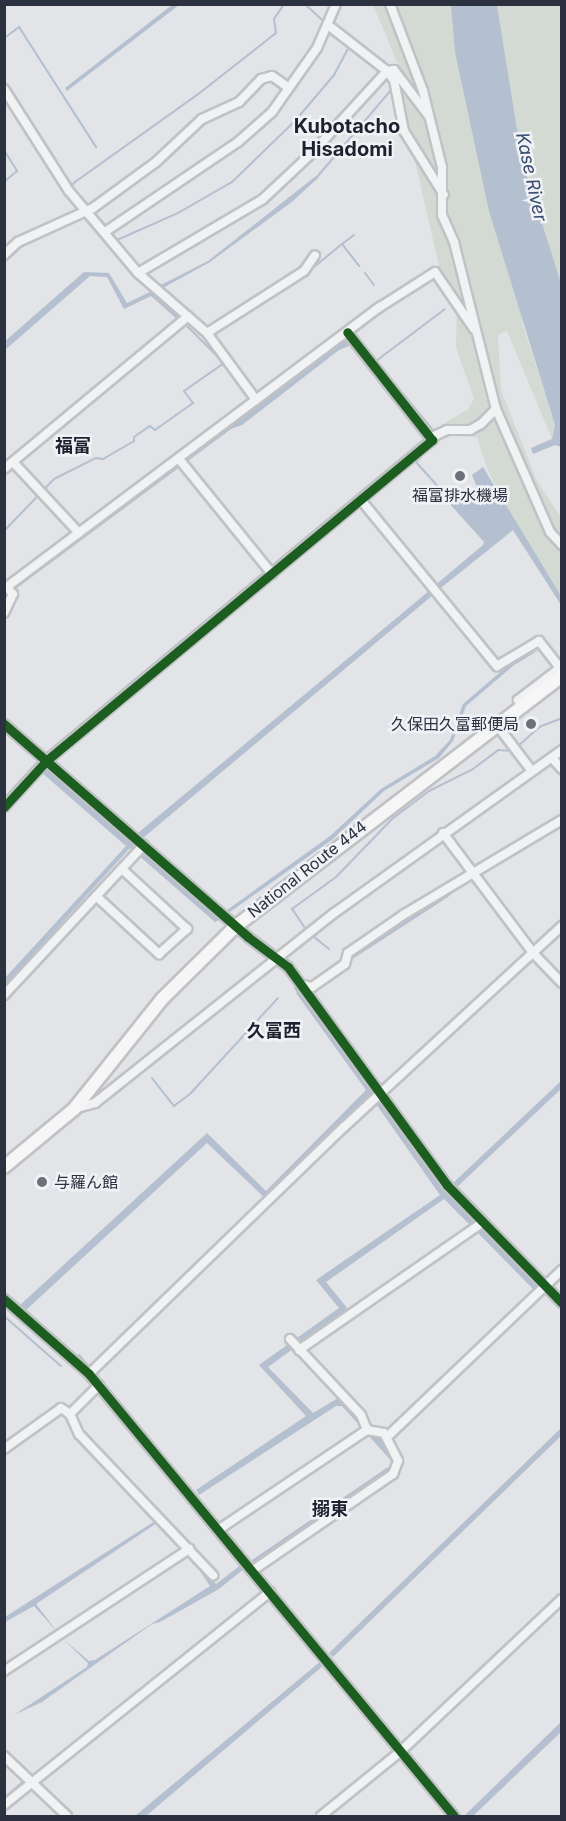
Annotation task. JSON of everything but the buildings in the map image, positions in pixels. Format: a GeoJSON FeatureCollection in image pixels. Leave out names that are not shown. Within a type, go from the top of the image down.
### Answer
{"type":"FeatureCollection","features":[{"type":"Feature","properties":{"kind":"highway","name":"National Route 444"},"geometry":{"type":"LineString","coordinates":[[4,1167],[74,1109],[170,990],[236,926],[522,707],[559,673]]}},
{"type":"Feature","properties":{"kind":"street"},"geometry":{"type":"LineString","coordinates":[[108,230],[238,142],[272,112],[317,48],[336,4]]}},
{"type":"Feature","properties":{"kind":"street"},"geometry":{"type":"LineString","coordinates":[[390,4],[408,48],[442,167],[445,197],[442,215],[454,242],[474,329],[496,409],[550,532],[561,545]]}},
{"type":"Feature","properties":{"kind":"street"},"geometry":{"type":"LineString","coordinates":[[328,25],[387,71],[394,80],[404,131],[445,197]]}},
{"type":"Feature","properties":{"kind":"street"},"geometry":{"type":"LineString","coordinates":[[138,273],[263,199],[311,154],[387,71],[394,70],[428,115]]}},
{"type":"Feature","properties":{"kind":"street"},"geometry":{"type":"LineString","coordinates":[[4,255],[18,242],[89,210],[156,162],[202,118],[239,102],[261,80],[272,76],[288,87]]}},
{"type":"Feature","properties":{"kind":"street"},"geometry":{"type":"LineString","coordinates":[[4,90],[89,210],[108,230],[138,273],[184,319],[207,333],[256,400]]}},
{"type":"Feature","properties":{"kind":"street"},"geometry":{"type":"LineString","coordinates":[[207,333],[304,271],[315,255]]}},
{"type":"Feature","properties":{"kind":"street"},"geometry":{"type":"LineString","coordinates":[[4,613],[8,590],[79,533],[256,400],[350,336],[435,272],[474,329]]}},
{"type":"Feature","properties":{"kind":"street"},"geometry":{"type":"LineString","coordinates":[[4,469],[184,319]]}},
{"type":"Feature","properties":{"kind":"street"},"geometry":{"type":"LineString","coordinates":[[350,336],[432,436]]}},
{"type":"Feature","properties":{"kind":"street"},"geometry":{"type":"LineString","coordinates":[[4,807],[46,762],[361,500],[432,436],[447,430],[470,430],[482,424],[496,409]]}},
{"type":"Feature","properties":{"kind":"street"},"geometry":{"type":"LineString","coordinates":[[179,459],[273,574]]}},
{"type":"Feature","properties":{"kind":"street"},"geometry":{"type":"LineString","coordinates":[[13,462],[79,533]]}},
{"type":"Feature","properties":{"kind":"street"},"geometry":{"type":"LineString","coordinates":[[361,500],[496,666],[539,641],[559,673]]}},
{"type":"Feature","properties":{"kind":"street"},"geometry":{"type":"LineString","coordinates":[[4,724],[140,850],[278,957],[303,985],[447,1185],[561,1303]]}},
{"type":"Feature","properties":{"kind":"street"},"geometry":{"type":"LineString","coordinates":[[497,725],[531,770]]}},
{"type":"Feature","properties":{"kind":"street"},"geometry":{"type":"LineString","coordinates":[[74,1109],[95,1103],[278,957],[443,833],[561,750]]}},
{"type":"Feature","properties":{"kind":"street"},"geometry":{"type":"LineString","coordinates":[[552,758],[561,769]]}},
{"type":"Feature","properties":{"kind":"street"},"geometry":{"type":"LineString","coordinates":[[303,985],[312,987],[345,964],[348,953],[472,873],[561,820]]}},
{"type":"Feature","properties":{"kind":"street"},"geometry":{"type":"LineString","coordinates":[[443,833],[533,953],[561,983]]}},
{"type":"Feature","properties":{"kind":"street"},"geometry":{"type":"LineString","coordinates":[[4,995],[140,850]]}},
{"type":"Feature","properties":{"kind":"street"},"geometry":{"type":"LineString","coordinates":[[96,896],[159,954],[187,929],[122,869]]}},
{"type":"Feature","properties":{"kind":"street"},"geometry":{"type":"LineString","coordinates":[[89,1374],[561,926]]}},
{"type":"Feature","properties":{"kind":"street"},"geometry":{"type":"LineString","coordinates":[[298,1350],[483,1222]]}},
{"type":"Feature","properties":{"kind":"street"},"geometry":{"type":"LineString","coordinates":[[387,1437],[561,1270]]}},
{"type":"Feature","properties":{"kind":"street"},"geometry":{"type":"LineString","coordinates":[[4,1299],[99,1385],[454,1816]]}},
{"type":"Feature","properties":{"kind":"street"},"geometry":{"type":"LineString","coordinates":[[290,1339],[361,1415],[367,1430]]}},
{"type":"Feature","properties":{"kind":"street"},"geometry":{"type":"LineString","coordinates":[[70,1414],[99,1385]]}},
{"type":"Feature","properties":{"kind":"street"},"geometry":{"type":"LineString","coordinates":[[4,1449],[61,1408],[70,1414],[80,1434],[213,1575]]}},
{"type":"Feature","properties":{"kind":"street"},"geometry":{"type":"LineString","coordinates":[[218,1530],[367,1430],[380,1431],[387,1437],[398,1461],[393,1474],[252,1570]]}},
{"type":"Feature","properties":{"kind":"street"},"geometry":{"type":"LineString","coordinates":[[4,1671],[189,1550]]}},
{"type":"Feature","properties":{"kind":"street"},"geometry":{"type":"LineString","coordinates":[[4,1805],[270,1592]]}},
{"type":"Feature","properties":{"kind":"street"},"geometry":{"type":"LineString","coordinates":[[321,1816],[401,1751],[561,1599]]}},
{"type":"Feature","properties":{"kind":"street"},"geometry":{"type":"LineString","coordinates":[[4,1756],[67,1816]]}},
{"type":"Feature","properties":{"kind":"shaded area"},"geometry":{"type":"Polygon","coordinates":[[[373,5],[466,5],[523,325],[555,425],[552,439],[507,331],[498,335],[501,390],[537,481],[561,517],[561,596],[516,527],[487,468],[477,437],[449,436],[440,426],[468,409],[474,399],[456,347],[457,298],[439,266],[397,83],[403,76],[373,5]]]}},
{"type":"Feature","properties":{"kind":"shaded area"},"geometry":{"type":"Polygon","coordinates":[[[497,5],[561,5],[561,283],[522,160],[497,5]]]}},
{"type":"Feature","properties":{"kind":"water"},"geometry":{"type":"Polygon","coordinates":[[[172,5],[179,5],[67,91],[65,88],[172,5]]]}},
{"type":"Feature","properties":{"kind":"water","name":"Kase River"},"geometry":{"type":"Polygon","coordinates":[[[451,5],[497,5],[522,160],[561,283],[561,447],[555,445],[533,454],[531,448],[552,439],[555,425],[489,211],[455,52],[451,5]]]}},
{"type":"Feature","properties":{"kind":"water"},"geometry":{"type":"Polygon","coordinates":[[[316,176],[318,178],[293,201],[210,262],[161,289],[159,286],[208,261],[316,176]]]}},
{"type":"Feature","properties":{"kind":"water"},"geometry":{"type":"Polygon","coordinates":[[[84,272],[109,273],[127,303],[152,291],[180,318],[178,320],[151,296],[124,309],[107,277],[90,276],[5,350],[4,342],[84,272]]]}},
{"type":"Feature","properties":{"kind":"water"},"geometry":{"type":"Polygon","coordinates":[[[347,338],[353,344],[339,350],[242,425],[231,429],[17,588],[5,607],[5,597],[12,587],[347,338]]]}},
{"type":"Feature","properties":{"kind":"water"},"geometry":{"type":"Polygon","coordinates":[[[483,467],[561,596],[561,605],[513,530],[437,591],[433,587],[483,545],[484,542],[448,502],[477,487],[472,475],[483,467]]]}},
{"type":"Feature","properties":{"kind":"water"},"geometry":{"type":"Polygon","coordinates":[[[429,591],[433,595],[143,838],[138,833],[429,591]]]}},
{"type":"Feature","properties":{"kind":"water"},"geometry":{"type":"Polygon","coordinates":[[[541,649],[514,665],[466,706],[453,741],[439,758],[384,791],[333,839],[230,912],[227,910],[330,836],[381,789],[435,756],[450,740],[463,704],[512,662],[541,649]]]}},
{"type":"Feature","properties":{"kind":"water"},"geometry":{"type":"Polygon","coordinates":[[[45,767],[216,915],[223,918],[215,922],[130,848],[5,985],[4,979],[126,846],[41,772],[45,767]]]}},
{"type":"Feature","properties":{"kind":"water"},"geometry":{"type":"Polygon","coordinates":[[[472,876],[448,897],[351,960],[352,954],[472,876]]]}},
{"type":"Feature","properties":{"kind":"water"},"geometry":{"type":"Polygon","coordinates":[[[302,989],[377,1093],[374,1099],[371,1095],[363,1102],[365,1104],[358,1111],[356,1109],[267,1200],[207,1143],[25,1311],[19,1306],[207,1133],[266,1191],[366,1090],[296,993],[302,989]]]}},
{"type":"Feature","properties":{"kind":"water"},"geometry":{"type":"Polygon","coordinates":[[[561,1081],[561,1089],[456,1188],[452,1184],[561,1081]]]}},
{"type":"Feature","properties":{"kind":"water"},"geometry":{"type":"Polygon","coordinates":[[[381,1101],[447,1192],[476,1223],[472,1227],[444,1199],[326,1282],[348,1309],[268,1367],[313,1413],[338,1398],[381,1435],[394,1464],[342,1406],[336,1406],[199,1495],[196,1490],[306,1416],[259,1365],[339,1308],[316,1280],[440,1195],[376,1104],[381,1101]]]}},
{"type":"Feature","properties":{"kind":"water"},"geometry":{"type":"Polygon","coordinates":[[[482,1228],[539,1287],[535,1291],[477,1232],[482,1228]]]}},
{"type":"Feature","properties":{"kind":"water"},"geometry":{"type":"Polygon","coordinates":[[[561,1428],[561,1436],[333,1657],[329,1653],[561,1428]]]}},
{"type":"Feature","properties":{"kind":"water"},"geometry":{"type":"Polygon","coordinates":[[[388,1467],[389,1475],[255,1563],[252,1560],[388,1467]]]}},
{"type":"Feature","properties":{"kind":"water"},"geometry":{"type":"Polygon","coordinates":[[[155,1521],[182,1547],[157,1523],[36,1604],[58,1633],[34,1606],[5,1622],[5,1617],[155,1521]]]}},
{"type":"Feature","properties":{"kind":"water"},"geometry":{"type":"Polygon","coordinates":[[[189,1555],[216,1584],[242,1564],[245,1568],[219,1589],[160,1622],[152,1624],[42,1702],[14,1715],[87,1667],[88,1663],[62,1638],[89,1661],[95,1660],[210,1586],[189,1555]]]}},
{"type":"Feature","properties":{"kind":"water"},"geometry":{"type":"Polygon","coordinates":[[[321,1661],[324,1665],[146,1816],[135,1816],[321,1661]]]}},
{"type":"Feature","properties":{"kind":"water"},"geometry":{"type":"Polygon","coordinates":[[[561,1722],[561,1732],[473,1816],[464,1816],[561,1722]]]}},
{"type":"Feature","properties":{"kind":"waterway"},"geometry":{"type":"LineString","coordinates":[[81,199],[71,186],[75,182],[197,95],[276,33],[274,19],[284,4]]}},
{"type":"Feature","properties":{"kind":"waterway"},"geometry":{"type":"LineString","coordinates":[[305,4],[324,22]]}},
{"type":"Feature","properties":{"kind":"waterway"},"geometry":{"type":"LineString","coordinates":[[4,38],[19,27],[96,147]]}},
{"type":"Feature","properties":{"kind":"waterway"},"geometry":{"type":"LineString","coordinates":[[110,233],[117,240],[178,213],[232,182],[295,121],[334,75],[349,47]]}},
{"type":"Feature","properties":{"kind":"waterway"},"geometry":{"type":"LineString","coordinates":[[317,177],[391,90]]}},
{"type":"Feature","properties":{"kind":"waterway"},"geometry":{"type":"LineString","coordinates":[[4,150],[17,171],[5,181]]}},
{"type":"Feature","properties":{"kind":"waterway"},"geometry":{"type":"LineString","coordinates":[[342,244],[354,235]]}},
{"type":"Feature","properties":{"kind":"waterway"},"geometry":{"type":"LineString","coordinates":[[308,272],[342,244],[359,266]]}},
{"type":"Feature","properties":{"kind":"waterway"},"geometry":{"type":"LineString","coordinates":[[365,273],[374,285]]}},
{"type":"Feature","properties":{"kind":"waterway"},"geometry":{"type":"LineString","coordinates":[[376,361],[445,309]]}},
{"type":"Feature","properties":{"kind":"waterway"},"geometry":{"type":"LineString","coordinates":[[4,531],[54,479],[96,458],[103,459],[134,441],[134,437],[150,426],[155,430],[193,403],[184,391],[224,363],[184,323]]}},
{"type":"Feature","properties":{"kind":"waterway"},"geometry":{"type":"LineString","coordinates":[[367,351],[434,431]]}},
{"type":"Feature","properties":{"kind":"waterway"},"geometry":{"type":"LineString","coordinates":[[426,452],[440,439]]}},
{"type":"Feature","properties":{"kind":"waterway"},"geometry":{"type":"LineString","coordinates":[[421,457],[416,462],[451,501]]}},
{"type":"Feature","properties":{"kind":"waterway"},"geometry":{"type":"LineString","coordinates":[[517,747],[539,727],[562,718]]}},
{"type":"Feature","properties":{"kind":"waterway"},"geometry":{"type":"LineString","coordinates":[[329,949],[307,931],[292,909],[336,877],[392,819],[429,791],[473,769],[498,750],[513,751]]}},
{"type":"Feature","properties":{"kind":"waterway"},"geometry":{"type":"LineString","coordinates":[[295,988],[298,992]]}},
{"type":"Feature","properties":{"kind":"waterway"},"geometry":{"type":"LineString","coordinates":[[152,1078],[174,1106],[190,1094],[278,998]]}},
{"type":"Feature","properties":{"kind":"waterway"},"geometry":{"type":"LineString","coordinates":[[4,1316],[61,1366]]}},
{"type":"Feature","properties":{"kind":"waterway"},"geometry":{"type":"LineString","coordinates":[[79,1355],[90,1368]]}},
{"type":"Feature","properties":{"kind":"waterway"},"geometry":{"type":"LineString","coordinates":[[104,1386],[219,1525]]}},
{"type":"Feature","properties":{"kind":"waterway"},"geometry":{"type":"LineString","coordinates":[[224,1531],[253,1566]]}},
{"type":"Feature","properties":{"kind":"waterway"},"geometry":{"type":"LineString","coordinates":[[259,1572],[402,1745]]}},
{"type":"Feature","properties":{"kind":"waterway"},"geometry":{"type":"LineString","coordinates":[[4,1749],[30,1775]]}},
{"type":"Feature","properties":{"kind":"waterway"},"geometry":{"type":"LineString","coordinates":[[408,1752],[461,1816]]}},
{"type":"Feature","properties":{"kind":"waterway"},"geometry":{"type":"LineString","coordinates":[[4,1798],[25,1780]]}},
{"type":"Feature","properties":{"kind":"waterway"},"geometry":{"type":"LineString","coordinates":[[37,1781],[56,1800]]}},
{"type":"Feature","properties":{"kind":"cycle path"},"geometry":{"type":"LineString","coordinates":[[4,807],[47,760],[432,440],[347,332]]}},
{"type":"Feature","properties":{"kind":"cycle path"},"geometry":{"type":"LineString","coordinates":[[4,724],[248,937],[288,967],[447,1185],[562,1303]]}},
{"type":"Feature","properties":{"kind":"cycle path"},"geometry":{"type":"LineString","coordinates":[[4,1299],[89,1374],[454,1816]]}},
{"type":"Feature","properties":{"kind":"place","name":"福富排水機場"},"geometry":{"type":"Point","coordinates":[460,476]}},
{"type":"Feature","properties":{"kind":"place","name":"久保田久富郵便局"},"geometry":{"type":"Point","coordinates":[531,724]}},
{"type":"Feature","properties":{"kind":"place","name":"与羅ん館"},"geometry":{"type":"Point","coordinates":[42,1182]}},
{"type":"Feature","properties":{"kind":"district","name":"Kubotacho Hisadomi"},"geometry":{"type":"Point","coordinates":[347,138]}},
{"type":"Feature","properties":{"kind":"district","name":"福富"},"geometry":{"type":"Point","coordinates":[73,446]}},
{"type":"Feature","properties":{"kind":"district","name":"久冨西"},"geometry":{"type":"Point","coordinates":[274,1031]}},
{"type":"Feature","properties":{"kind":"district","name":"搦東"},"geometry":{"type":"Point","coordinates":[330,1509]}}]}
